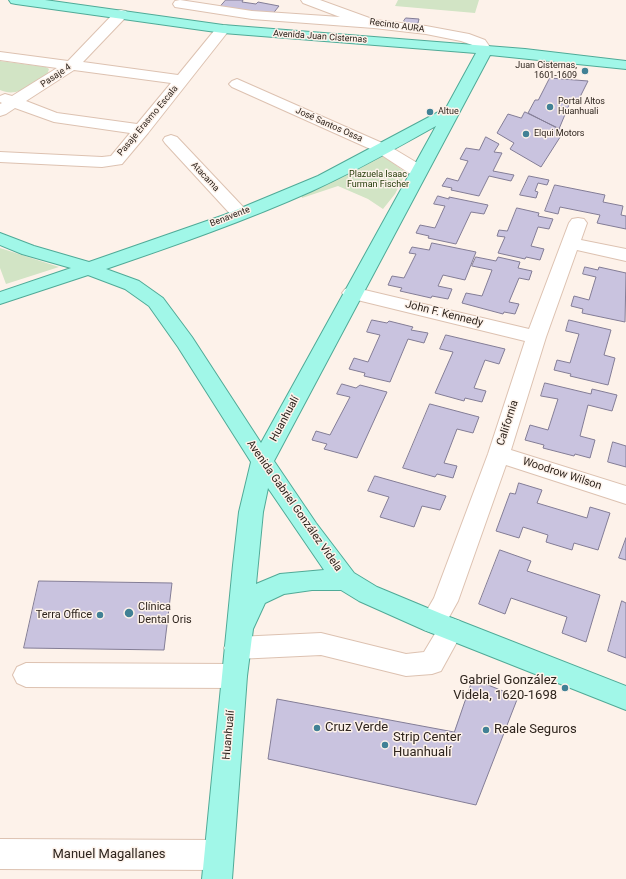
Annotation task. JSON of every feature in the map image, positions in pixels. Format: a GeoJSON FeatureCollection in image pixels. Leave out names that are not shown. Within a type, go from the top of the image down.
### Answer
{"type":"FeatureCollection","features":[{"type":"Feature","properties":{"kind":"main road","name":"Avenida Juan Cisternas"},"geometry":{"type":"LineString","coordinates":[[16,0],[223,29],[485,50],[626,65]]}},
{"type":"Feature","properties":{"kind":"main road","name":"Huanhualí"},"geometry":{"type":"LineString","coordinates":[[217,867],[246,557],[252,512],[262,462],[452,108],[485,50]]}},
{"type":"Feature","properties":{"kind":"main road"},"geometry":{"type":"LineString","coordinates":[[452,108],[467,94],[484,65],[495,59],[508,58],[626,70]]}},
{"type":"Feature","properties":{"kind":"main road","name":"Benavente"},"geometry":{"type":"LineString","coordinates":[[0,298],[88,269],[240,214],[305,188],[383,149],[452,108]]}},
{"type":"Feature","properties":{"kind":"main road","name":"Avenida Gabriel González Videla"},"geometry":{"type":"LineString","coordinates":[[0,238],[28,250],[132,285],[156,302],[185,342],[262,462],[308,530],[345,580],[368,594],[626,698]]}},
{"type":"Feature","properties":{"kind":"main road"},"geometry":{"type":"LineString","coordinates":[[239,640],[255,596],[280,584],[312,580],[345,580]]}},
{"type":"Feature","properties":{"kind":"street","name":"Recinto AURA"},"geometry":{"type":"LineString","coordinates":[[308,0],[374,24],[426,30],[464,37],[480,43],[485,50]]}},
{"type":"Feature","properties":{"kind":"street"},"geometry":{"type":"LineString","coordinates":[[180,4],[252,15],[374,24]]}},
{"type":"Feature","properties":{"kind":"street","name":"Pasaje 4"},"geometry":{"type":"LineString","coordinates":[[0,111],[72,66],[121,14]]}},
{"type":"Feature","properties":{"kind":"street","name":"Pasaje Erasmo Escala"},"geometry":{"type":"LineString","coordinates":[[0,157],[110,162],[116,160],[223,29]]}},
{"type":"Feature","properties":{"kind":"street"},"geometry":{"type":"LineString","coordinates":[[0,56],[182,80]]}},
{"type":"Feature","properties":{"kind":"street","name":"José Santos Ossa"},"geometry":{"type":"LineString","coordinates":[[237,84],[383,149],[418,171]]}},
{"type":"Feature","properties":{"kind":"street"},"geometry":{"type":"LineString","coordinates":[[0,96],[54,117],[142,130]]}},
{"type":"Feature","properties":{"kind":"street","name":"Atacama"},"geometry":{"type":"LineString","coordinates":[[171,140],[240,214]]}},
{"type":"Feature","properties":{"kind":"street","name":"California"},"geometry":{"type":"LineString","coordinates":[[239,640],[321,644],[406,665],[432,663],[442,625],[445,601],[498,454],[536,337],[578,223]]}},
{"type":"Feature","properties":{"kind":"street"},"geometry":{"type":"LineString","coordinates":[[571,243],[626,255]]}},
{"type":"Feature","properties":{"kind":"street","name":"John F. Kennedy"},"geometry":{"type":"LineString","coordinates":[[352,293],[536,337]]}},
{"type":"Feature","properties":{"kind":"street","name":"Woodrow Wilson"},"geometry":{"type":"LineString","coordinates":[[498,454],[626,495]]}},
{"type":"Feature","properties":{"kind":"street"},"geometry":{"type":"LineString","coordinates":[[26,675],[234,676]]}},
{"type":"Feature","properties":{"kind":"street","name":"Manuel Magallanes"},"geometry":{"type":"LineString","coordinates":[[0,854],[217,867]]}},
{"type":"Feature","properties":{"kind":"green space"},"geometry":{"type":"Polygon","coordinates":[[[398,0],[479,0],[475,13],[395,6],[398,0]]]}},
{"type":"Feature","properties":{"kind":"green space"},"geometry":{"type":"Polygon","coordinates":[[[0,61],[46,67],[49,69],[47,75],[25,89],[7,92],[0,90],[0,61]]]}},
{"type":"Feature","properties":{"kind":"green space","name":"Plazuela Isaac Furman Fischer"},"geometry":{"type":"Polygon","coordinates":[[[384,156],[406,173],[395,194],[383,209],[368,199],[338,186],[302,198],[300,190],[363,162],[384,156]]]}},
{"type":"Feature","properties":{"kind":"green space"},"geometry":{"type":"Polygon","coordinates":[[[0,248],[59,267],[6,284],[0,268],[0,248]]]}},
{"type":"Feature","properties":{"kind":"building"},"geometry":{"type":"Polygon","coordinates":[[[226,0],[243,0],[242,2],[256,4],[258,2],[279,6],[271,16],[220,7],[226,0]]]}},
{"type":"Feature","properties":{"kind":"building"},"geometry":{"type":"Polygon","coordinates":[[[406,18],[419,19],[418,23],[415,25],[406,25],[404,21],[406,18]]]}},
{"type":"Feature","properties":{"kind":"building","name":"Portal Altos Huanhuali"},"geometry":{"type":"Polygon","coordinates":[[[550,78],[588,81],[578,101],[571,100],[559,129],[528,113],[535,100],[538,100],[550,78]]]}},
{"type":"Feature","properties":{"kind":"building"},"geometry":{"type":"Polygon","coordinates":[[[525,112],[564,131],[541,167],[510,149],[514,143],[497,133],[508,114],[521,118],[525,112]]]}},
{"type":"Feature","properties":{"kind":"building"},"geometry":{"type":"Polygon","coordinates":[[[486,137],[499,144],[494,152],[502,153],[493,171],[514,175],[511,181],[489,176],[479,196],[451,190],[452,188],[442,186],[447,178],[458,181],[468,161],[460,159],[466,148],[479,150],[486,137]]]}},
{"type":"Feature","properties":{"kind":"building"},"geometry":{"type":"Polygon","coordinates":[[[529,176],[549,180],[547,185],[538,183],[535,191],[538,192],[536,198],[520,195],[529,176]]]}},
{"type":"Feature","properties":{"kind":"building"},"geometry":{"type":"Polygon","coordinates":[[[555,185],[605,195],[603,202],[623,206],[621,215],[626,216],[626,229],[597,223],[600,215],[560,207],[558,214],[545,211],[555,185]]]}},
{"type":"Feature","properties":{"kind":"building"},"geometry":{"type":"Polygon","coordinates":[[[438,196],[488,205],[484,214],[471,212],[456,244],[428,238],[429,236],[416,233],[420,225],[435,228],[445,206],[434,204],[438,196]]]}},
{"type":"Feature","properties":{"kind":"building"},"geometry":{"type":"Polygon","coordinates":[[[517,208],[539,213],[538,216],[553,219],[549,229],[538,227],[531,246],[544,249],[540,260],[526,257],[525,259],[498,253],[505,237],[497,236],[499,230],[507,231],[517,208]]]}},
{"type":"Feature","properties":{"kind":"building"},"geometry":{"type":"Polygon","coordinates":[[[432,243],[476,252],[465,280],[443,275],[438,286],[452,289],[448,299],[432,296],[431,298],[400,291],[402,288],[388,285],[392,276],[404,278],[416,254],[409,253],[412,247],[429,250],[432,243]]]}},
{"type":"Feature","properties":{"kind":"building"},"geometry":{"type":"Polygon","coordinates":[[[476,257],[496,261],[498,257],[520,262],[518,268],[532,271],[529,280],[519,278],[509,302],[519,304],[515,314],[504,312],[503,314],[462,303],[466,293],[482,296],[492,270],[472,266],[476,257]]]}},
{"type":"Feature","properties":{"kind":"building"},"geometry":{"type":"Polygon","coordinates":[[[585,267],[598,270],[599,267],[626,273],[625,322],[582,313],[583,309],[571,306],[574,296],[589,300],[596,277],[583,274],[585,267]]]}},
{"type":"Feature","properties":{"kind":"building"},"geometry":{"type":"Polygon","coordinates":[[[372,320],[387,323],[389,321],[413,327],[411,330],[428,333],[424,343],[408,339],[390,382],[364,376],[365,373],[349,369],[354,358],[368,362],[380,335],[367,332],[372,320]]]}},
{"type":"Feature","properties":{"kind":"building"},"geometry":{"type":"Polygon","coordinates":[[[569,320],[611,330],[604,355],[615,358],[608,385],[570,376],[571,374],[554,370],[557,360],[570,363],[579,334],[566,331],[569,320]]]}},
{"type":"Feature","properties":{"kind":"building"},"geometry":{"type":"Polygon","coordinates":[[[446,335],[505,349],[499,364],[485,360],[474,388],[486,391],[482,402],[465,398],[464,401],[435,393],[453,352],[440,349],[446,335]]]}},
{"type":"Feature","properties":{"kind":"building"},"geometry":{"type":"Polygon","coordinates":[[[545,383],[591,394],[592,389],[617,395],[612,411],[588,405],[580,436],[595,440],[590,458],[575,454],[574,456],[543,448],[544,445],[525,440],[530,425],[548,430],[558,399],[541,396],[545,383]]]}},
{"type":"Feature","properties":{"kind":"building"},"geometry":{"type":"Polygon","coordinates":[[[342,384],[356,388],[360,385],[387,392],[357,458],[324,449],[327,444],[312,440],[316,431],[330,435],[350,397],[337,394],[342,384]]]}},
{"type":"Feature","properties":{"kind":"building"},"geometry":{"type":"Polygon","coordinates":[[[430,404],[479,417],[473,433],[457,429],[444,463],[457,466],[453,478],[437,474],[435,477],[403,468],[430,404]]]}},
{"type":"Feature","properties":{"kind":"building"},"geometry":{"type":"Polygon","coordinates":[[[613,442],[626,446],[626,467],[608,462],[613,442]]]}},
{"type":"Feature","properties":{"kind":"building"},"geometry":{"type":"Polygon","coordinates":[[[375,476],[446,496],[440,510],[422,506],[414,527],[380,517],[389,497],[368,491],[375,476]]]}},
{"type":"Feature","properties":{"kind":"building"},"geometry":{"type":"Polygon","coordinates":[[[519,483],[542,490],[537,503],[587,518],[590,507],[610,513],[598,550],[574,543],[572,550],[546,542],[548,535],[523,527],[519,538],[496,531],[510,493],[515,494],[519,483]]]}},
{"type":"Feature","properties":{"kind":"building"},"geometry":{"type":"Polygon","coordinates":[[[626,538],[626,560],[619,558],[626,538]]]}},
{"type":"Feature","properties":{"kind":"building"},"geometry":{"type":"Polygon","coordinates":[[[500,550],[531,561],[527,571],[600,595],[586,642],[562,633],[567,617],[511,598],[505,614],[479,604],[500,550]]]}},
{"type":"Feature","properties":{"kind":"building","name":"Terra Office"},"geometry":{"type":"Polygon","coordinates":[[[39,581],[172,583],[164,650],[24,648],[39,581]]]}},
{"type":"Feature","properties":{"kind":"building"},"geometry":{"type":"Polygon","coordinates":[[[622,601],[626,603],[626,658],[608,651],[622,601]]]}},
{"type":"Feature","properties":{"kind":"building","name":"Strip Center Huanhualí"},"geometry":{"type":"Polygon","coordinates":[[[473,679],[518,697],[476,805],[268,759],[277,699],[454,732],[473,679]]]}},
{"type":"Feature","properties":{"kind":"place","name":"Juan Cisternas, 1601-1609"},"geometry":{"type":"Point","coordinates":[585,71]}},
{"type":"Feature","properties":{"kind":"place","name":"Portal Altos Huanhuali"},"geometry":{"type":"Point","coordinates":[550,107]}},
{"type":"Feature","properties":{"kind":"place","name":"Altue"},"geometry":{"type":"Point","coordinates":[430,112]}},
{"type":"Feature","properties":{"kind":"place","name":"Elqui Motors"},"geometry":{"type":"Point","coordinates":[526,134]}},
{"type":"Feature","properties":{"kind":"place","name":"Clínica Dental Oris"},"geometry":{"type":"Point","coordinates":[129,613]}},
{"type":"Feature","properties":{"kind":"place","name":"Terra Office"},"geometry":{"type":"Point","coordinates":[100,615]}},
{"type":"Feature","properties":{"kind":"place","name":"Gabriel González Videla, 1620-1698"},"geometry":{"type":"Point","coordinates":[565,688]}},
{"type":"Feature","properties":{"kind":"place","name":"Cruz Verde"},"geometry":{"type":"Point","coordinates":[317,728]}},
{"type":"Feature","properties":{"kind":"place","name":"Reale Seguros"},"geometry":{"type":"Point","coordinates":[486,730]}},
{"type":"Feature","properties":{"kind":"place","name":"Strip Center Huanhualí"},"geometry":{"type":"Point","coordinates":[385,745]}}]}
